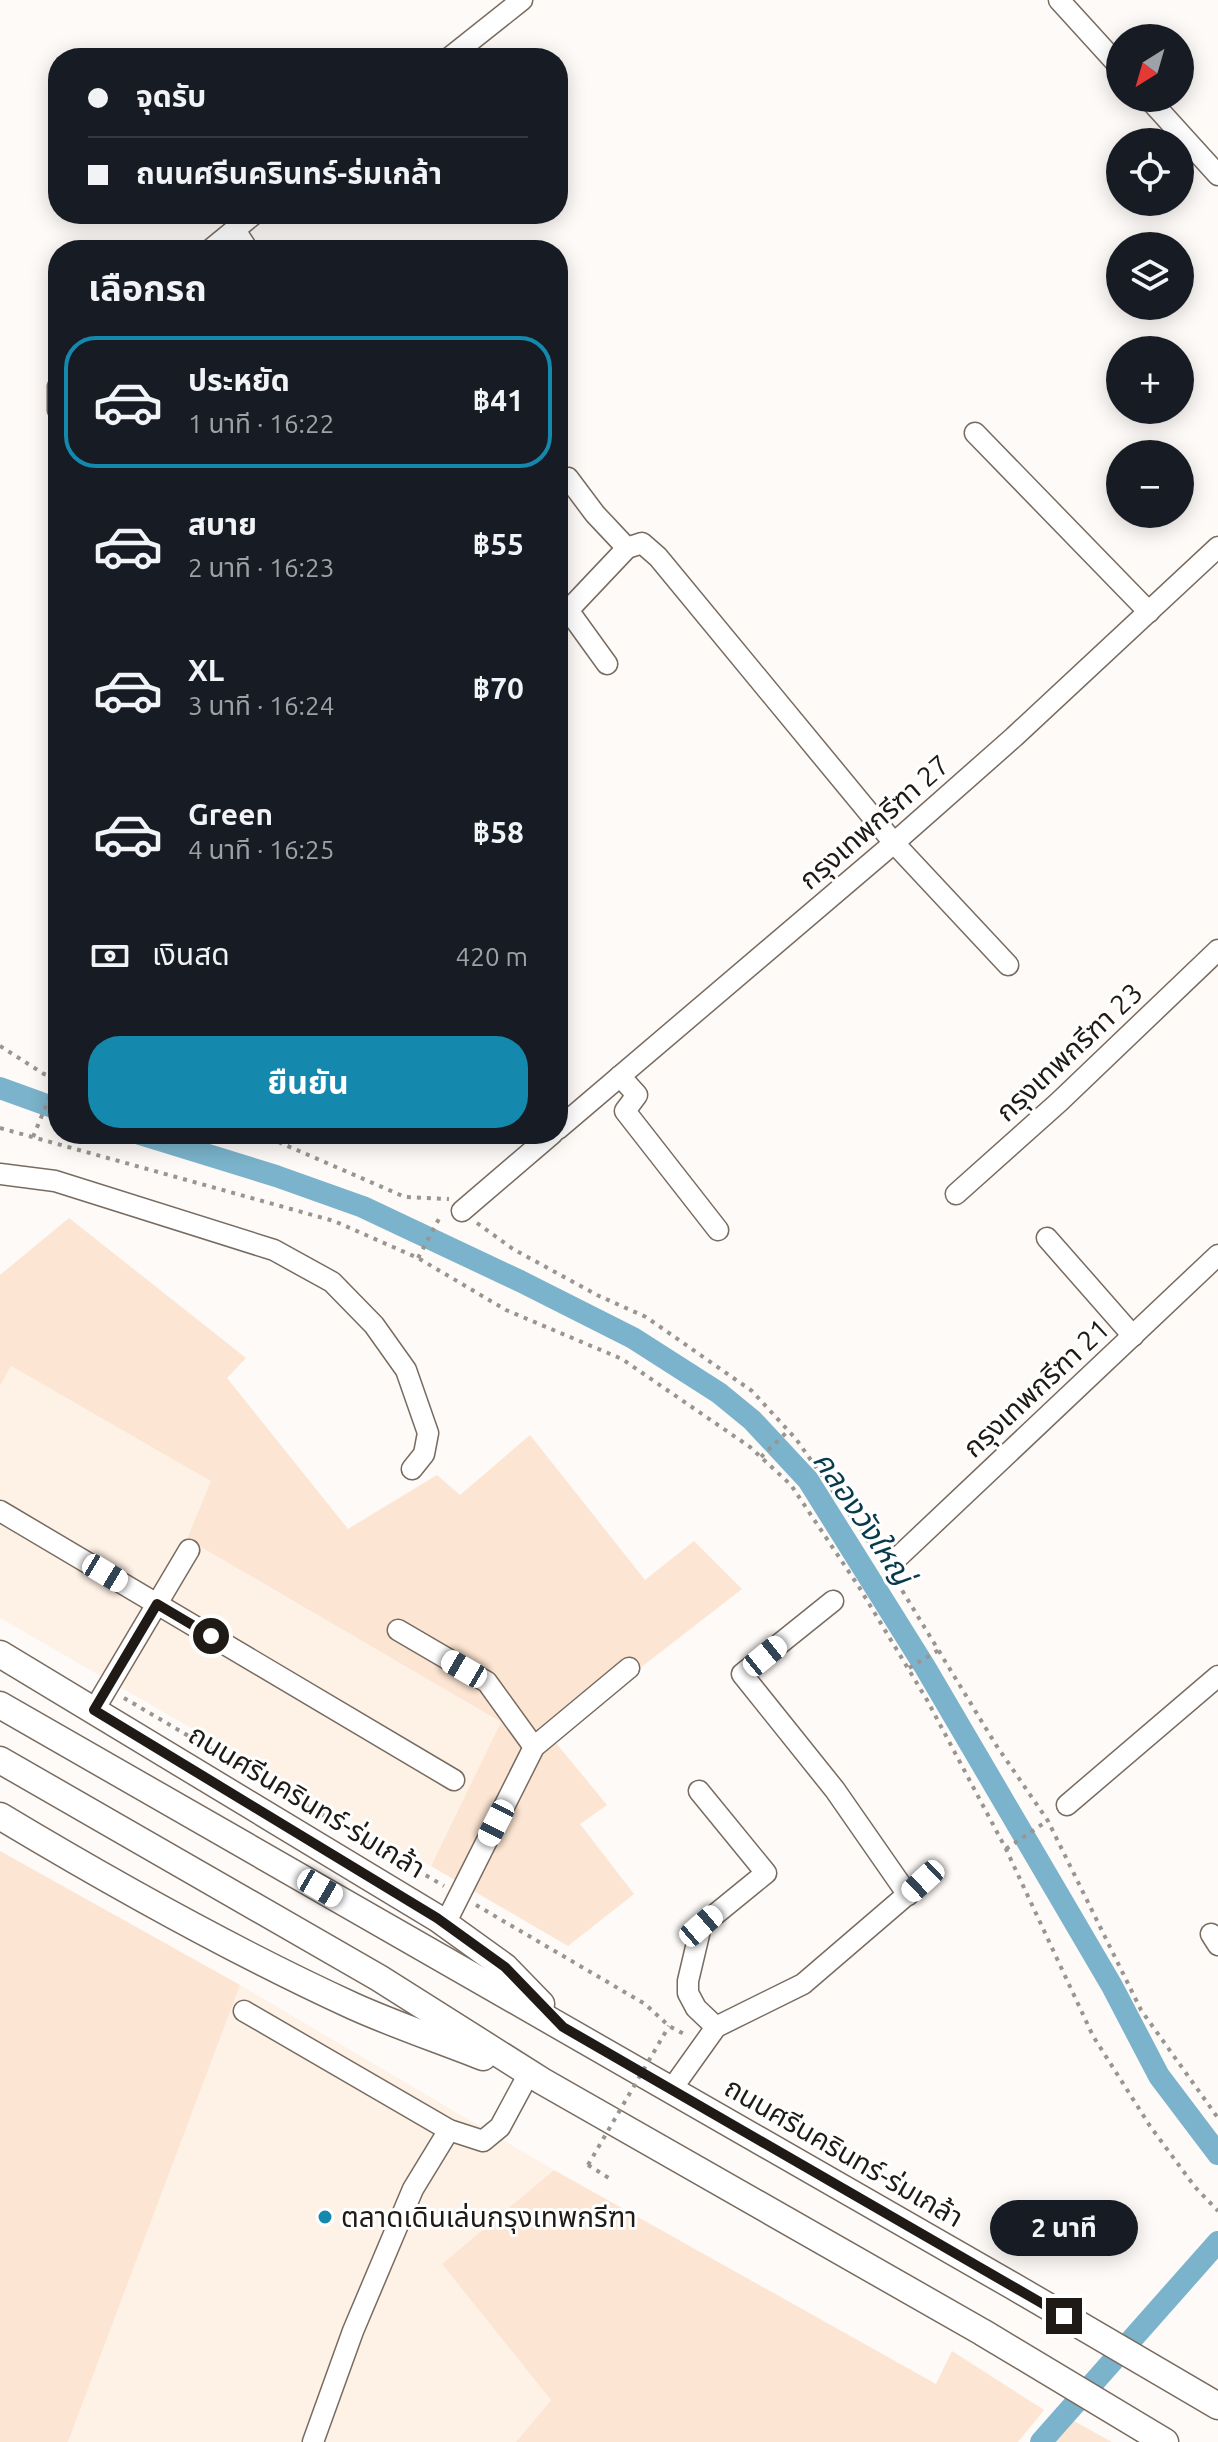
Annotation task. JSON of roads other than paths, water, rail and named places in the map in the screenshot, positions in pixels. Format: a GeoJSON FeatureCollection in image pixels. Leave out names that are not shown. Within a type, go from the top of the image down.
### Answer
{"type":"FeatureCollection","features":[{"type":"Feature","properties":{"kind":"main road","name":"ถนนศรีนครินทร์-ร่มเกล้า"},"geometry":{"type":"LineString","coordinates":[[0,1654],[100,1699],[445,1924],[505,1967],[563,2027]]}},
{"type":"Feature","properties":{"kind":"main road","name":"ถนนศรีนครินทร์-ร่มเกล้า"},"geometry":{"type":"LineString","coordinates":[[11,1712],[1218,2406]]}},
{"type":"Feature","properties":{"kind":"main road"},"geometry":{"type":"LineString","coordinates":[[0,1760],[379,1978],[535,2078],[982,2332],[1165,2442]]}},
{"type":"Feature","properties":{"kind":"main road"},"geometry":{"type":"LineString","coordinates":[[0,1816],[137,1898],[354,2007],[535,2078]]}},
{"type":"Feature","properties":{"kind":"street"},"geometry":{"type":"LineString","coordinates":[[462,48],[522,0]]}},
{"type":"Feature","properties":{"kind":"street"},"geometry":{"type":"LineString","coordinates":[[1059,0],[1106,52]]}},
{"type":"Feature","properties":{"kind":"street"},"geometry":{"type":"LineString","coordinates":[[1161,112],[1218,175]]}},
{"type":"Feature","properties":{"kind":"street"},"geometry":{"type":"LineString","coordinates":[[222,240],[242,224]]}},
{"type":"Feature","properties":{"kind":"street"},"geometry":{"type":"LineString","coordinates":[[235,230],[242,240]]}},
{"type":"Feature","properties":{"kind":"street"},"geometry":{"type":"LineString","coordinates":[[975,433],[1149,612]]}},
{"type":"Feature","properties":{"kind":"street"},"geometry":{"type":"LineString","coordinates":[[568,478],[595,514],[627,548]]}},
{"type":"Feature","properties":{"kind":"street"},"geometry":{"type":"LineString","coordinates":[[568,611],[627,548],[642,543],[658,557],[894,843],[1008,965]]}},
{"type":"Feature","properties":{"kind":"street","name":"กรุงเทพกรีฑา 27"},"geometry":{"type":"LineString","coordinates":[[568,1120],[894,843],[1218,547]]}},
{"type":"Feature","properties":{"kind":"street"},"geometry":{"type":"LineString","coordinates":[[568,621],[607,664]]}},
{"type":"Feature","properties":{"kind":"street","name":"กรุงเทพกรีฑา 23"},"geometry":{"type":"LineString","coordinates":[[956,1194],[1059,1102],[1218,950]]}},
{"type":"Feature","properties":{"kind":"street"},"geometry":{"type":"LineString","coordinates":[[620,1076],[637,1095],[625,1111],[718,1230]]}},
{"type":"Feature","properties":{"kind":"street"},"geometry":{"type":"LineString","coordinates":[[456,1205],[538,1144]]}},
{"type":"Feature","properties":{"kind":"street"},"geometry":{"type":"LineString","coordinates":[[0,1174],[55,1181],[274,1250],[332,1282],[374,1325],[406,1370],[428,1433],[424,1454],[412,1469]]}},
{"type":"Feature","properties":{"kind":"street"},"geometry":{"type":"LineString","coordinates":[[1047,1238],[1133,1336]]}},
{"type":"Feature","properties":{"kind":"street","name":"กรุงเทพกรีฑา 21"},"geometry":{"type":"LineString","coordinates":[[888,1564],[1218,1255]]}},
{"type":"Feature","properties":{"kind":"street"},"geometry":{"type":"LineString","coordinates":[[0,1511],[454,1780]]}},
{"type":"Feature","properties":{"kind":"street"},"geometry":{"type":"LineString","coordinates":[[100,1699],[189,1550]]}},
{"type":"Feature","properties":{"kind":"street"},"geometry":{"type":"LineString","coordinates":[[671,2090],[716,2027],[803,1984],[915,1888],[742,1674],[833,1601]]}},
{"type":"Feature","properties":{"kind":"street"},"geometry":{"type":"LineString","coordinates":[[398,1630],[487,1682],[534,1747]]}},
{"type":"Feature","properties":{"kind":"street"},"geometry":{"type":"LineString","coordinates":[[445,1924],[534,1747],[629,1668]]}},
{"type":"Feature","properties":{"kind":"street"},"geometry":{"type":"LineString","coordinates":[[1062,1808],[1218,1676]]}},
{"type":"Feature","properties":{"kind":"street"},"geometry":{"type":"LineString","coordinates":[[699,1791],[766,1873],[701,1926],[688,1993],[696,2008],[716,2027]]}},
{"type":"Feature","properties":{"kind":"street"},"geometry":{"type":"LineString","coordinates":[[244,2011],[449,2130],[483,2141],[500,2127],[535,2078]]}},
{"type":"Feature","properties":{"kind":"street"},"geometry":{"type":"LineString","coordinates":[[313,2442],[353,2331],[413,2189],[449,2130]]}},
{"type":"Feature","properties":{"kind":"waterway","name":"คลองวังใหญ่"},"geometry":{"type":"LineString","coordinates":[[0,1088],[48,1105]]}},
{"type":"Feature","properties":{"kind":"waterway","name":"คลองวังใหญ่"},"geometry":{"type":"LineString","coordinates":[[172,1144],[363,1207],[520,1281],[633,1338],[719,1393],[752,1420],[808,1480],[925,1667],[1112,1986],[1159,2076],[1218,2154]]}},
{"type":"Feature","properties":{"kind":"waterway"},"geometry":{"type":"LineString","coordinates":[[1041,2442],[1218,2242]]}},
{"type":"Feature","properties":{"kind":"place","name":"ตลาดเดินเล่นกรุงเทพกรีฑา"},"geometry":{"type":"Point","coordinates":[325,2217]}}]}
